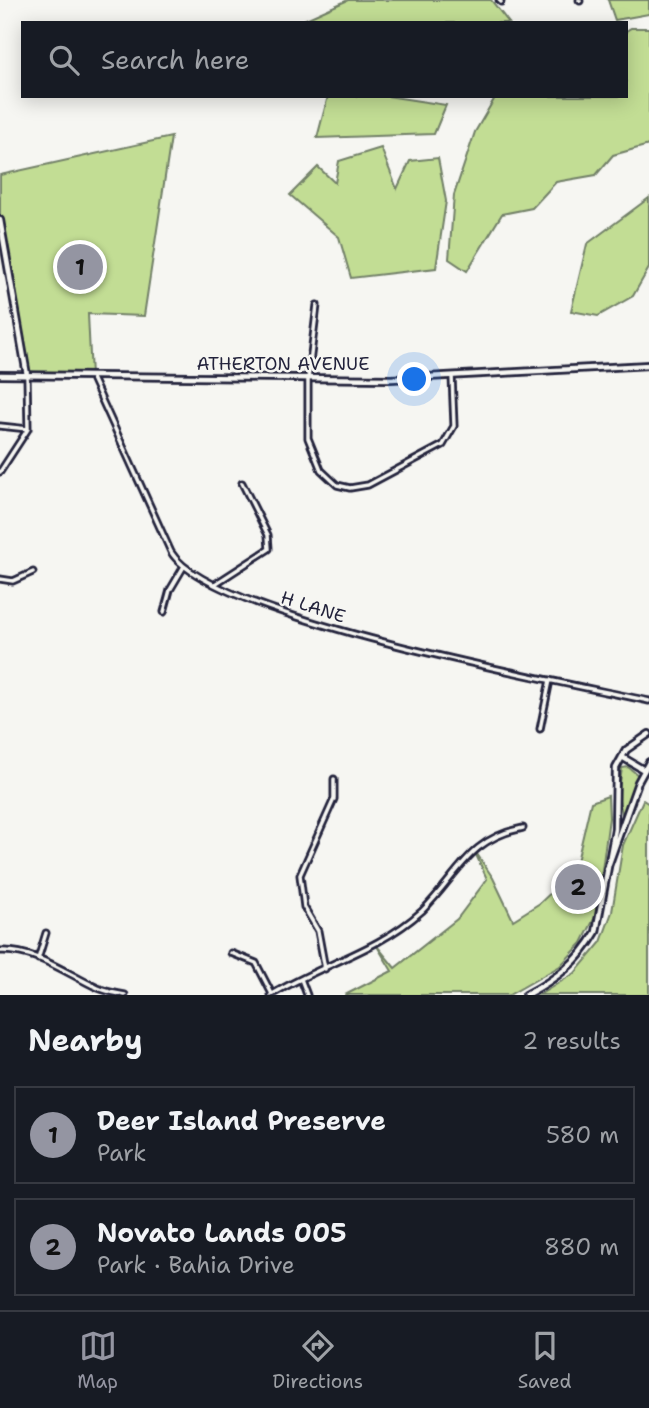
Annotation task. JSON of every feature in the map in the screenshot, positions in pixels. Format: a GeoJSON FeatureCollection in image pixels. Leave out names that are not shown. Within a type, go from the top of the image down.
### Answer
{"type":"FeatureCollection","features":[{"type":"Feature","properties":{"kind":"main road"},"geometry":{"type":"LineString","coordinates":[[0,220],[27,375]]}},
{"type":"Feature","properties":{"kind":"main road","name":"ATHERTON AVENUE"},"geometry":{"type":"LineString","coordinates":[[0,375],[308,379],[452,376],[649,365]]}},
{"type":"Feature","properties":{"kind":"main road"},"geometry":{"type":"LineString","coordinates":[[526,995],[564,972],[589,945],[598,924],[615,829],[614,780],[622,757],[634,742],[649,734]]}},
{"type":"Feature","properties":{"kind":"main road"},"geometry":{"type":"LineString","coordinates":[[622,757],[644,769]]}},
{"type":"Feature","properties":{"kind":"main road"},"geometry":{"type":"LineString","coordinates":[[607,869],[649,762]]}},
{"type":"Feature","properties":{"kind":"street"},"geometry":{"type":"LineString","coordinates":[[317,305],[308,379],[307,425],[310,448],[327,477],[337,485],[350,488],[368,485],[448,440],[454,426],[452,376]]}},
{"type":"Feature","properties":{"kind":"street"},"geometry":{"type":"LineString","coordinates":[[0,472],[28,429],[27,375]]}},
{"type":"Feature","properties":{"kind":"street"},"geometry":{"type":"LineString","coordinates":[[91,376],[171,552],[183,568],[170,590],[164,612]]}},
{"type":"Feature","properties":{"kind":"street"},"geometry":{"type":"LineString","coordinates":[[0,426],[28,429]]}},
{"type":"Feature","properties":{"kind":"street"},"geometry":{"type":"LineString","coordinates":[[215,584],[269,549],[268,535],[242,482]]}},
{"type":"Feature","properties":{"kind":"street","name":"H LANE"},"geometry":{"type":"LineString","coordinates":[[183,568],[296,618],[357,636],[649,701]]}},
{"type":"Feature","properties":{"kind":"street"},"geometry":{"type":"LineString","coordinates":[[0,579],[13,581],[33,572]]}},
{"type":"Feature","properties":{"kind":"street"},"geometry":{"type":"LineString","coordinates":[[540,729],[550,680]]}},
{"type":"Feature","properties":{"kind":"street"},"geometry":{"type":"LineString","coordinates":[[325,969],[318,931],[304,907],[300,875],[334,799],[334,779]]}},
{"type":"Feature","properties":{"kind":"street"},"geometry":{"type":"LineString","coordinates":[[231,953],[257,963],[272,995],[301,979],[353,957],[419,914],[476,847],[492,838],[523,828]]}},
{"type":"Feature","properties":{"kind":"street"},"geometry":{"type":"LineString","coordinates":[[38,959],[46,933]]}},
{"type":"Feature","properties":{"kind":"street"},"geometry":{"type":"LineString","coordinates":[[0,951],[12,950],[38,959],[99,989],[125,995]]}},
{"type":"Feature","properties":{"kind":"street"},"geometry":{"type":"LineString","coordinates":[[301,979],[307,995]]}},
{"type":"Feature","properties":{"kind":"green space"},"geometry":{"type":"Polygon","coordinates":[[[348,0],[491,0],[507,21],[301,21],[348,0]]]}},
{"type":"Feature","properties":{"kind":"green space"},"geometry":{"type":"Polygon","coordinates":[[[608,0],[649,0],[649,14],[615,20],[608,0]]]}},
{"type":"Feature","properties":{"kind":"green space"},"geometry":{"type":"Polygon","coordinates":[[[649,28],[649,145],[613,155],[596,175],[556,182],[532,208],[502,214],[467,271],[449,259],[454,195],[475,132],[495,98],[628,98],[628,30],[649,28]]]}},
{"type":"Feature","properties":{"kind":"green space"},"geometry":{"type":"Polygon","coordinates":[[[327,98],[400,98],[446,105],[434,134],[317,138],[327,98]]]}},
{"type":"Feature","properties":{"kind":"green space"},"geometry":{"type":"Polygon","coordinates":[[[171,137],[144,316],[88,314],[91,376],[27,375],[0,220],[0,175],[171,137]]]}},
{"type":"Feature","properties":{"kind":"green space"},"geometry":{"type":"Polygon","coordinates":[[[381,148],[397,189],[410,161],[438,158],[446,201],[436,268],[351,278],[339,237],[290,195],[318,167],[335,183],[339,161],[381,148]]]}},
{"type":"Feature","properties":{"kind":"green space"},"geometry":{"type":"Polygon","coordinates":[[[649,198],[649,268],[633,296],[598,316],[571,311],[587,244],[649,198]]]}},
{"type":"Feature","properties":{"kind":"green space"},"geometry":{"type":"Polygon","coordinates":[[[628,767],[638,775],[623,817],[618,797],[622,768],[628,767]]]}},
{"type":"Feature","properties":{"kind":"green space"},"geometry":{"type":"Polygon","coordinates":[[[608,796],[609,818],[596,915],[582,943],[560,966],[509,995],[345,995],[392,971],[377,946],[395,968],[457,919],[487,879],[473,848],[493,878],[513,920],[540,903],[575,870],[591,802],[608,796]]]}},
{"type":"Feature","properties":{"kind":"green space"},"geometry":{"type":"Polygon","coordinates":[[[643,800],[649,804],[649,995],[539,995],[575,973],[601,942],[612,912],[623,845],[643,800]]]}},
{"type":"Feature","properties":{"kind":"place","name":"Deer Island Preserve"},"geometry":{"type":"Point","coordinates":[80,267]}},
{"type":"Feature","properties":{"kind":"place","name":"Novato Lands 005"},"geometry":{"type":"Point","coordinates":[578,887]}}]}
